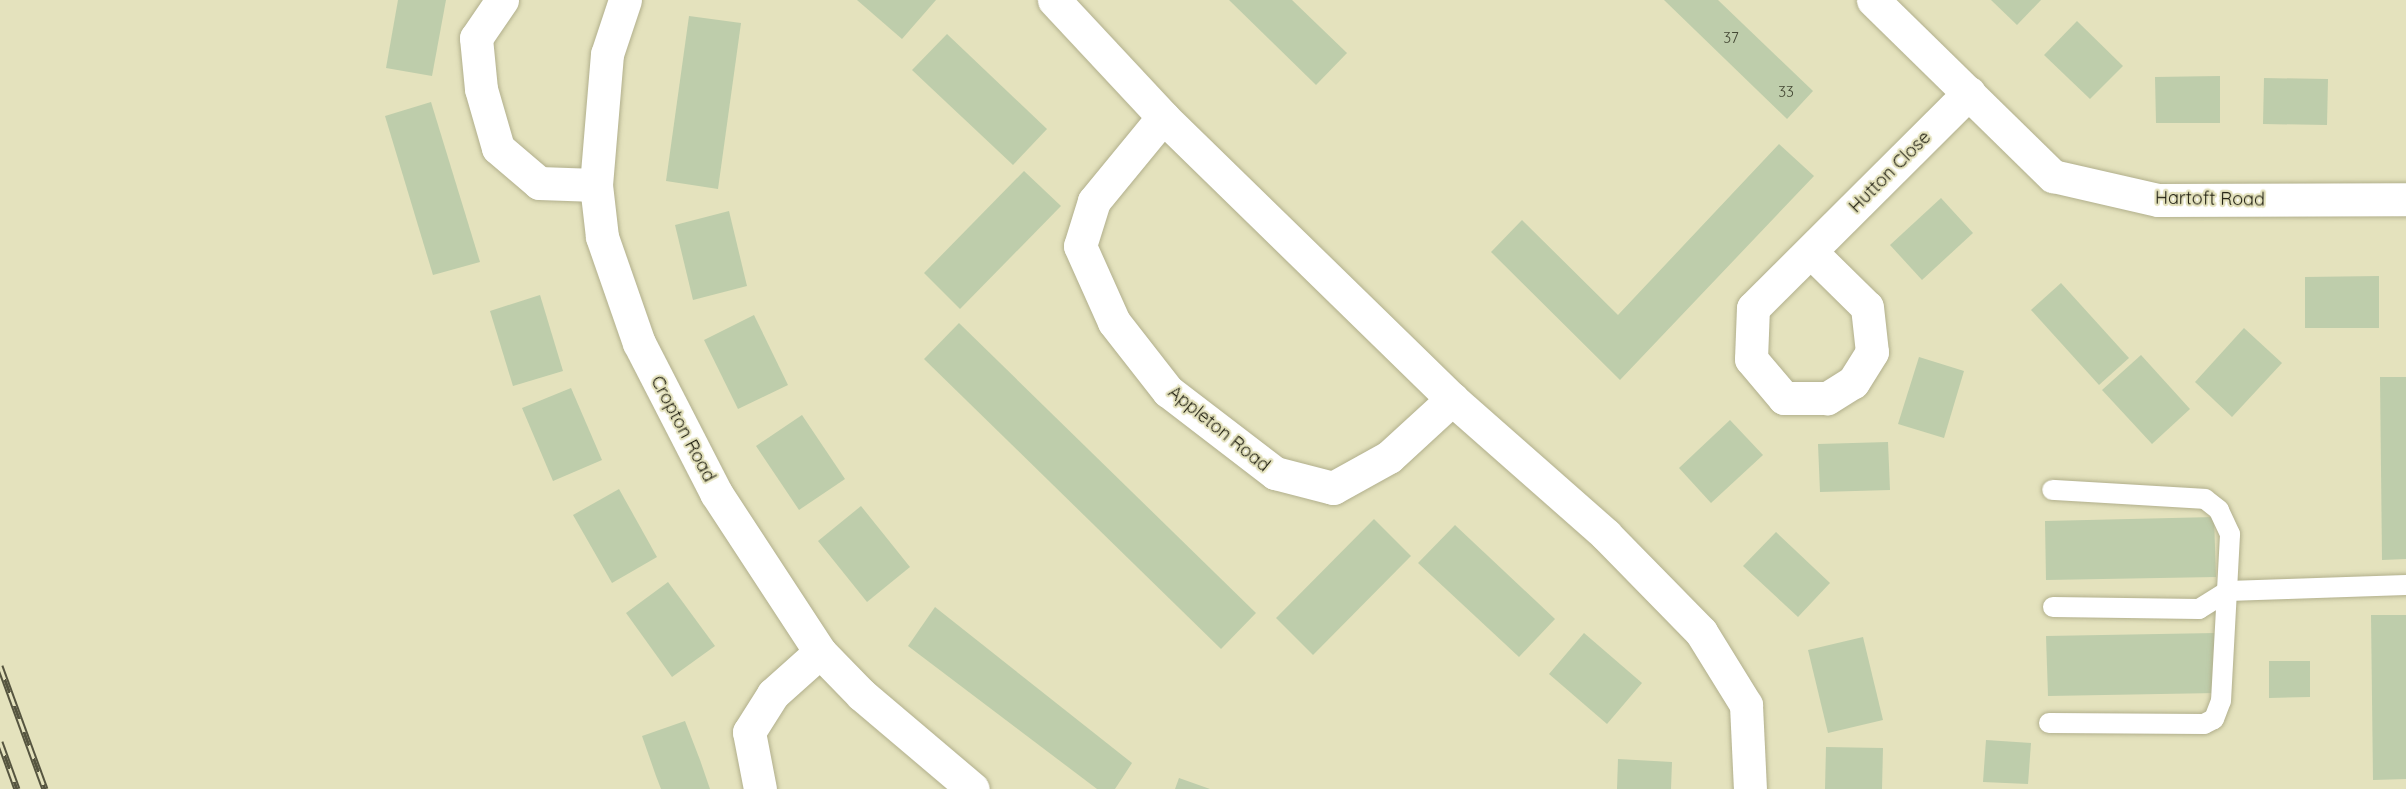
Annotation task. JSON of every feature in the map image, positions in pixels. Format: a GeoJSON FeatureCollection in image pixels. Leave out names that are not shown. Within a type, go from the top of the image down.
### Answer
{"type":"FeatureCollection","features":[{"type":"Feature","properties":{"kind":"street"},"geometry":{"type":"LineString","coordinates":[[502,0],[476,38],[480,89],[498,148],[539,183],[596,185]]}},
{"type":"Feature","properties":{"kind":"street","name":"Cropton Road"},"geometry":{"type":"LineString","coordinates":[[625,0],[608,54],[596,185],[602,237],[639,343],[716,493],[820,652],[862,695],[973,789]]}},
{"type":"Feature","properties":{"kind":"street"},"geometry":{"type":"LineString","coordinates":[[1054,0],[1162,117],[1452,399],[1606,535],[1701,632],[1746,705],[1750,789]]}},
{"type":"Feature","properties":{"kind":"street","name":"Hartoft Road"},"geometry":{"type":"LineString","coordinates":[[1873,0],[2053,176],[2158,200],[2406,199]]}},
{"type":"Feature","properties":{"kind":"street","name":"Hutton Close"},"geometry":{"type":"LineString","coordinates":[[1811,252],[1867,307],[1872,352],[1853,382],[1827,398],[1784,398],[1751,359],[1753,308],[1969,93]]}},
{"type":"Feature","properties":{"kind":"street","name":"Appleton Road"},"geometry":{"type":"LineString","coordinates":[[1162,117],[1094,201],[1080,246],[1114,322],[1168,391],[1275,473],[1333,488],[1389,457],[1452,399]]}},
{"type":"Feature","properties":{"kind":"street"},"geometry":{"type":"LineString","coordinates":[[760,789],[749,732],[773,694],[820,652]]}},
{"type":"Feature","properties":{"kind":"lane"},"geometry":{"type":"LineString","coordinates":[[2049,723],[2205,724],[2214,719],[2221,701],[2230,534],[2219,510],[2205,499],[2052,490]]}},
{"type":"Feature","properties":{"kind":"lane"},"geometry":{"type":"LineString","coordinates":[[2053,607],[2199,609],[2228,591],[2406,585]]}},
{"type":"Feature","properties":{"kind":"building"},"geometry":{"type":"Polygon","coordinates":[[[398,0],[446,0],[432,76],[386,68],[398,0]]]}},
{"type":"Feature","properties":{"kind":"building"},"geometry":{"type":"Polygon","coordinates":[[[857,0],[936,0],[902,39],[857,0]]]}},
{"type":"Feature","properties":{"kind":"building"},"geometry":{"type":"Polygon","coordinates":[[[1229,0],[1292,0],[1347,53],[1316,85],[1229,0]]]}},
{"type":"Feature","properties":{"kind":"building"},"geometry":{"type":"Polygon","coordinates":[[[1664,0],[1718,0],[1813,91],[1787,119],[1664,0]]]}},
{"type":"Feature","properties":{"kind":"building"},"geometry":{"type":"Polygon","coordinates":[[[1991,0],[2041,0],[2017,25],[1991,0]]]}},
{"type":"Feature","properties":{"kind":"building"},"geometry":{"type":"Polygon","coordinates":[[[689,16],[741,23],[718,189],[666,181],[689,16]]]}},
{"type":"Feature","properties":{"kind":"building"},"geometry":{"type":"Polygon","coordinates":[[[2077,21],[2123,66],[2090,99],[2044,55],[2077,21]]]}},
{"type":"Feature","properties":{"kind":"building"},"geometry":{"type":"Polygon","coordinates":[[[947,34],[1047,129],[1013,165],[912,70],[947,34]]]}},
{"type":"Feature","properties":{"kind":"building"},"geometry":{"type":"Polygon","coordinates":[[[2220,76],[2220,123],[2156,123],[2155,77],[2220,76]]]}},
{"type":"Feature","properties":{"kind":"building"},"geometry":{"type":"Polygon","coordinates":[[[2264,78],[2328,79],[2327,125],[2263,124],[2264,78]]]}},
{"type":"Feature","properties":{"kind":"building"},"geometry":{"type":"Polygon","coordinates":[[[431,102],[480,262],[433,275],[385,116],[431,102]]]}},
{"type":"Feature","properties":{"kind":"building"},"geometry":{"type":"Polygon","coordinates":[[[1779,144],[1814,176],[1620,380],[1491,252],[1522,220],[1618,315],[1779,144]]]}},
{"type":"Feature","properties":{"kind":"building"},"geometry":{"type":"Polygon","coordinates":[[[1024,171],[1061,206],[960,309],[924,273],[1024,171]]]}},
{"type":"Feature","properties":{"kind":"building"},"geometry":{"type":"Polygon","coordinates":[[[1941,198],[1973,233],[1922,280],[1890,245],[1941,198]]]}},
{"type":"Feature","properties":{"kind":"building"},"geometry":{"type":"Polygon","coordinates":[[[729,211],[747,286],[693,300],[675,225],[729,211]]]}},
{"type":"Feature","properties":{"kind":"building"},"geometry":{"type":"Polygon","coordinates":[[[2379,276],[2379,328],[2305,328],[2305,277],[2379,276]]]}},
{"type":"Feature","properties":{"kind":"building"},"geometry":{"type":"Polygon","coordinates":[[[2061,283],[2129,358],[2099,385],[2031,310],[2061,283]]]}},
{"type":"Feature","properties":{"kind":"building"},"geometry":{"type":"Polygon","coordinates":[[[540,295],[563,371],[513,386],[490,311],[540,295]]]}},
{"type":"Feature","properties":{"kind":"building"},"geometry":{"type":"Polygon","coordinates":[[[754,315],[788,385],[738,409],[704,340],[754,315]]]}},
{"type":"Feature","properties":{"kind":"building"},"geometry":{"type":"Polygon","coordinates":[[[959,323],[1256,613],[1221,649],[924,359],[959,323]]]}},
{"type":"Feature","properties":{"kind":"building"},"geometry":{"type":"Polygon","coordinates":[[[2244,328],[2282,363],[2232,417],[2195,382],[2244,328]]]}},
{"type":"Feature","properties":{"kind":"building"},"geometry":{"type":"Polygon","coordinates":[[[2141,355],[2190,409],[2152,444],[2102,390],[2141,355]]]}},
{"type":"Feature","properties":{"kind":"building"},"geometry":{"type":"Polygon","coordinates":[[[1919,357],[1964,371],[1944,438],[1898,424],[1919,357]]]}},
{"type":"Feature","properties":{"kind":"building"},"geometry":{"type":"Polygon","coordinates":[[[2380,377],[2406,377],[2406,559],[2382,560],[2380,377]]]}},
{"type":"Feature","properties":{"kind":"building"},"geometry":{"type":"Polygon","coordinates":[[[571,388],[602,460],[553,481],[522,408],[571,388]]]}},
{"type":"Feature","properties":{"kind":"building"},"geometry":{"type":"Polygon","coordinates":[[[802,415],[845,479],[799,510],[756,446],[802,415]]]}},
{"type":"Feature","properties":{"kind":"building"},"geometry":{"type":"Polygon","coordinates":[[[1730,420],[1763,455],[1711,503],[1679,468],[1730,420]]]}},
{"type":"Feature","properties":{"kind":"building"},"geometry":{"type":"Polygon","coordinates":[[[1888,442],[1890,490],[1820,492],[1818,444],[1888,442]]]}},
{"type":"Feature","properties":{"kind":"building"},"geometry":{"type":"Polygon","coordinates":[[[619,489],[657,557],[612,583],[573,515],[619,489]]]}},
{"type":"Feature","properties":{"kind":"building"},"geometry":{"type":"Polygon","coordinates":[[[861,506],[910,567],[867,602],[818,541],[861,506]]]}},
{"type":"Feature","properties":{"kind":"building"},"geometry":{"type":"Polygon","coordinates":[[[2214,517],[2216,577],[2046,580],[2045,521],[2214,517]]]}},
{"type":"Feature","properties":{"kind":"building"},"geometry":{"type":"Polygon","coordinates":[[[1374,519],[1411,556],[1313,655],[1276,618],[1374,519]]]}},
{"type":"Feature","properties":{"kind":"building"},"geometry":{"type":"Polygon","coordinates":[[[1455,525],[1555,619],[1519,657],[1418,563],[1455,525]]]}},
{"type":"Feature","properties":{"kind":"building"},"geometry":{"type":"Polygon","coordinates":[[[1776,532],[1830,583],[1798,617],[1743,566],[1776,532]]]}},
{"type":"Feature","properties":{"kind":"building"},"geometry":{"type":"Polygon","coordinates":[[[668,582],[715,646],[672,677],[626,613],[668,582]]]}},
{"type":"Feature","properties":{"kind":"building"},"geometry":{"type":"Polygon","coordinates":[[[935,607],[1132,763],[1115,789],[1097,789],[908,646],[935,607]]]}},
{"type":"Feature","properties":{"kind":"building"},"geometry":{"type":"Polygon","coordinates":[[[2371,615],[2406,615],[2406,779],[2373,780],[2371,615]]]}},
{"type":"Feature","properties":{"kind":"building"},"geometry":{"type":"Polygon","coordinates":[[[1584,633],[1642,683],[1607,724],[1549,674],[1584,633]]]}},
{"type":"Feature","properties":{"kind":"building"},"geometry":{"type":"Polygon","coordinates":[[[2216,633],[2217,693],[2048,696],[2046,636],[2216,633]]]}},
{"type":"Feature","properties":{"kind":"building"},"geometry":{"type":"Polygon","coordinates":[[[1863,637],[1883,720],[1828,733],[1808,650],[1863,637]]]}},
{"type":"Feature","properties":{"kind":"building"},"geometry":{"type":"Polygon","coordinates":[[[2269,661],[2310,661],[2310,697],[2269,698],[2269,661]]]}},
{"type":"Feature","properties":{"kind":"building"},"geometry":{"type":"Polygon","coordinates":[[[685,721],[710,789],[661,789],[656,776],[642,736],[685,721]]]}},
{"type":"Feature","properties":{"kind":"building"},"geometry":{"type":"Polygon","coordinates":[[[1986,740],[2031,743],[2028,784],[1983,782],[1986,740]]]}},
{"type":"Feature","properties":{"kind":"building"},"geometry":{"type":"Polygon","coordinates":[[[1826,747],[1883,748],[1882,789],[1825,789],[1826,747]]]}},
{"type":"Feature","properties":{"kind":"building"},"geometry":{"type":"Polygon","coordinates":[[[1618,759],[1672,762],[1671,789],[1617,789],[1618,759]]]}},
{"type":"Feature","properties":{"kind":"building"},"geometry":{"type":"Polygon","coordinates":[[[1179,778],[1210,789],[1175,789],[1179,778]]]}},
{"type":"Feature","properties":{"kind":"railway"},"geometry":{"type":"LineString","coordinates":[[0,666],[45,789]]}},
{"type":"Feature","properties":{"kind":"railway"},"geometry":{"type":"LineString","coordinates":[[0,742],[17,789]]}}]}
